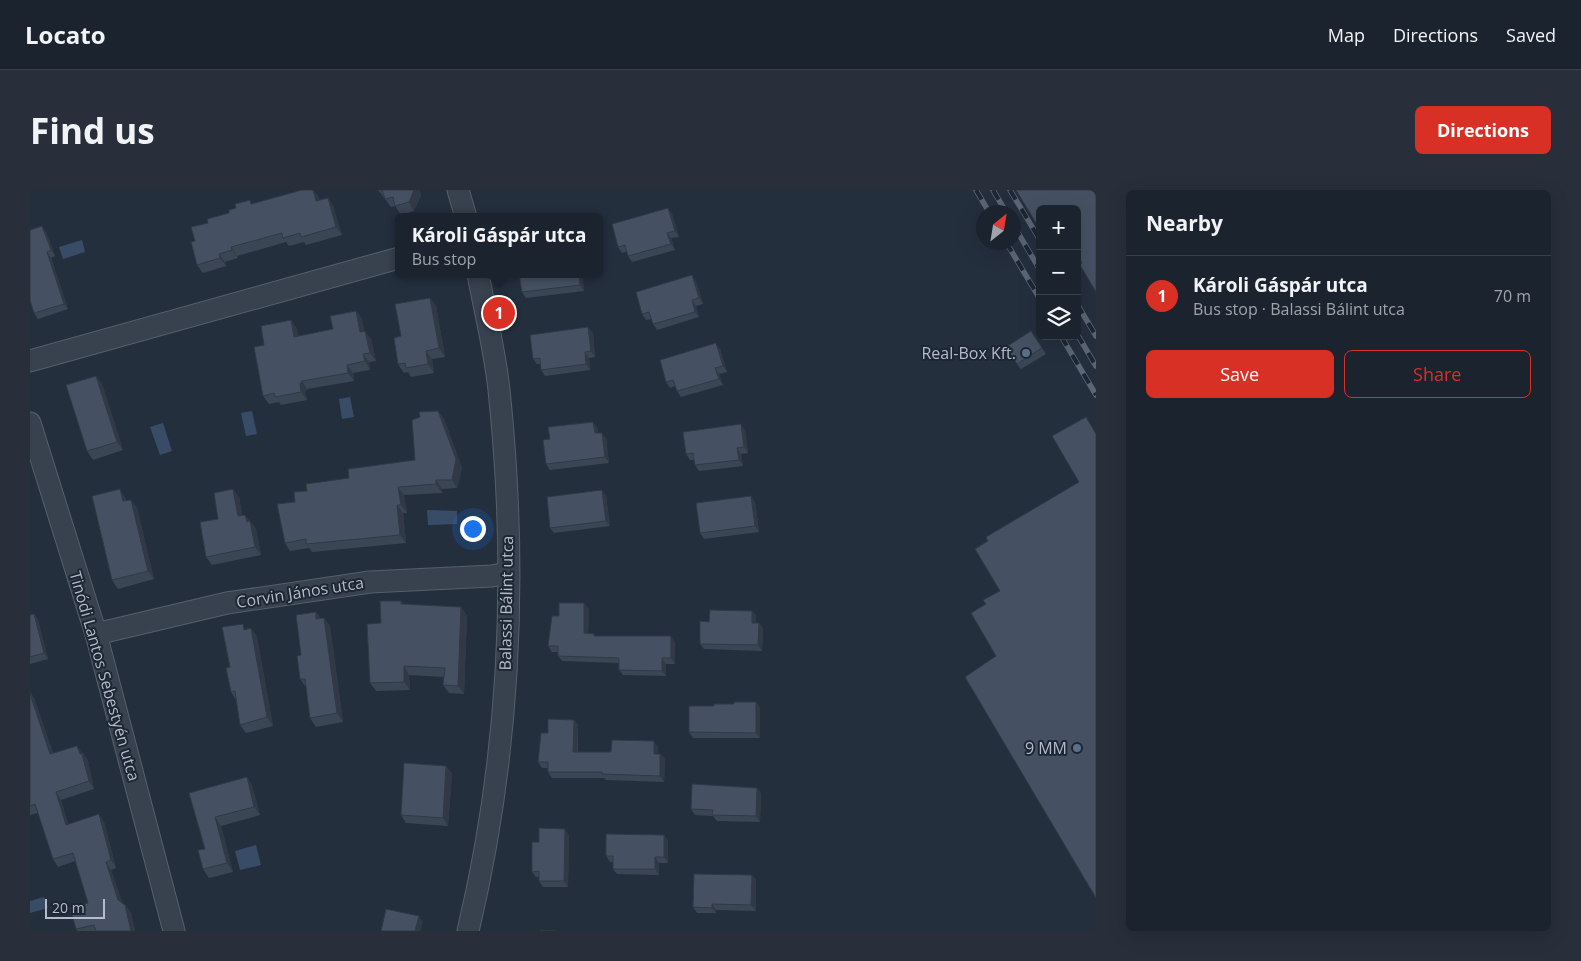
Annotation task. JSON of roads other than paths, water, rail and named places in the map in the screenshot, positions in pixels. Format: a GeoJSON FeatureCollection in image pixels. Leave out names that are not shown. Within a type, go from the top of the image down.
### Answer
{"type":"FeatureCollection","features":[{"type":"Feature","properties":{"kind":"street"},"geometry":{"type":"LineString","coordinates":[[458,190],[465,213]]}},
{"type":"Feature","properties":{"kind":"street"},"geometry":{"type":"LineString","coordinates":[[30,361],[395,259]]}},
{"type":"Feature","properties":{"kind":"street","name":"Balassi Bálint utca"},"geometry":{"type":"LineString","coordinates":[[468,931],[478,887],[499,761],[507,656],[507,506],[499,389],[479,278]]}},
{"type":"Feature","properties":{"kind":"street","name":"Tinódi Lantos Sebestyén utca"},"geometry":{"type":"LineString","coordinates":[[30,424],[96,634],[174,931]]}},
{"type":"Feature","properties":{"kind":"street","name":"Corvin János utca"},"geometry":{"type":"LineString","coordinates":[[96,634],[228,603],[360,583],[492,576],[507,573]]}},
{"type":"Feature","properties":{"kind":"water"},"geometry":{"type":"Polygon","coordinates":[[[82,240],[85,252],[63,259],[59,247],[82,240]]]}},
{"type":"Feature","properties":{"kind":"water"},"geometry":{"type":"Polygon","coordinates":[[[350,397],[354,417],[342,419],[339,399],[350,397]]]}},
{"type":"Feature","properties":{"kind":"water"},"geometry":{"type":"Polygon","coordinates":[[[252,411],[257,434],[246,436],[241,413],[252,411]]]}},
{"type":"Feature","properties":{"kind":"water"},"geometry":{"type":"Polygon","coordinates":[[[163,423],[172,451],[160,455],[150,427],[163,423]]]}},
{"type":"Feature","properties":{"kind":"water"},"geometry":{"type":"Polygon","coordinates":[[[427,510],[457,511],[457,524],[428,525],[427,510]]]}},
{"type":"Feature","properties":{"kind":"water"},"geometry":{"type":"Polygon","coordinates":[[[256,845],[261,865],[240,870],[235,851],[256,845]]]}},
{"type":"Feature","properties":{"kind":"water"},"geometry":{"type":"Polygon","coordinates":[[[44,897],[48,908],[30,913],[30,901],[44,897]]]}},
{"type":"Feature","properties":{"kind":"railway"},"geometry":{"type":"LineString","coordinates":[[976,190],[985,205]]}},
{"type":"Feature","properties":{"kind":"railway"},"geometry":{"type":"LineString","coordinates":[[993,190],[1002,205]]}},
{"type":"Feature","properties":{"kind":"railway"},"geometry":{"type":"LineString","coordinates":[[1010,190],[1036,233]]}},
{"type":"Feature","properties":{"kind":"railway"},"geometry":{"type":"LineString","coordinates":[[1021,238],[1036,263]]}},
{"type":"Feature","properties":{"kind":"railway"},"geometry":{"type":"LineString","coordinates":[[1011,250],[1038,295]]}},
{"type":"Feature","properties":{"kind":"railway"},"geometry":{"type":"LineString","coordinates":[[1081,311],[1096,336]]}},
{"type":"Feature","properties":{"kind":"railway"},"geometry":{"type":"LineString","coordinates":[[1063,340],[1096,395]]}},
{"type":"Feature","properties":{"kind":"railway"},"geometry":{"type":"LineString","coordinates":[[1081,340],[1096,366]]}},
{"type":"Feature","properties":{"kind":"place","name":"Károli Gáspár utca"},"geometry":{"type":"Point","coordinates":[499,313]}},
{"type":"Feature","properties":{"kind":"place","name":"Real-Box Kft."},"geometry":{"type":"Point","coordinates":[1026,353]}},
{"type":"Feature","properties":{"kind":"place","name":"9 MM"},"geometry":{"type":"Point","coordinates":[1077,748]}}]}
